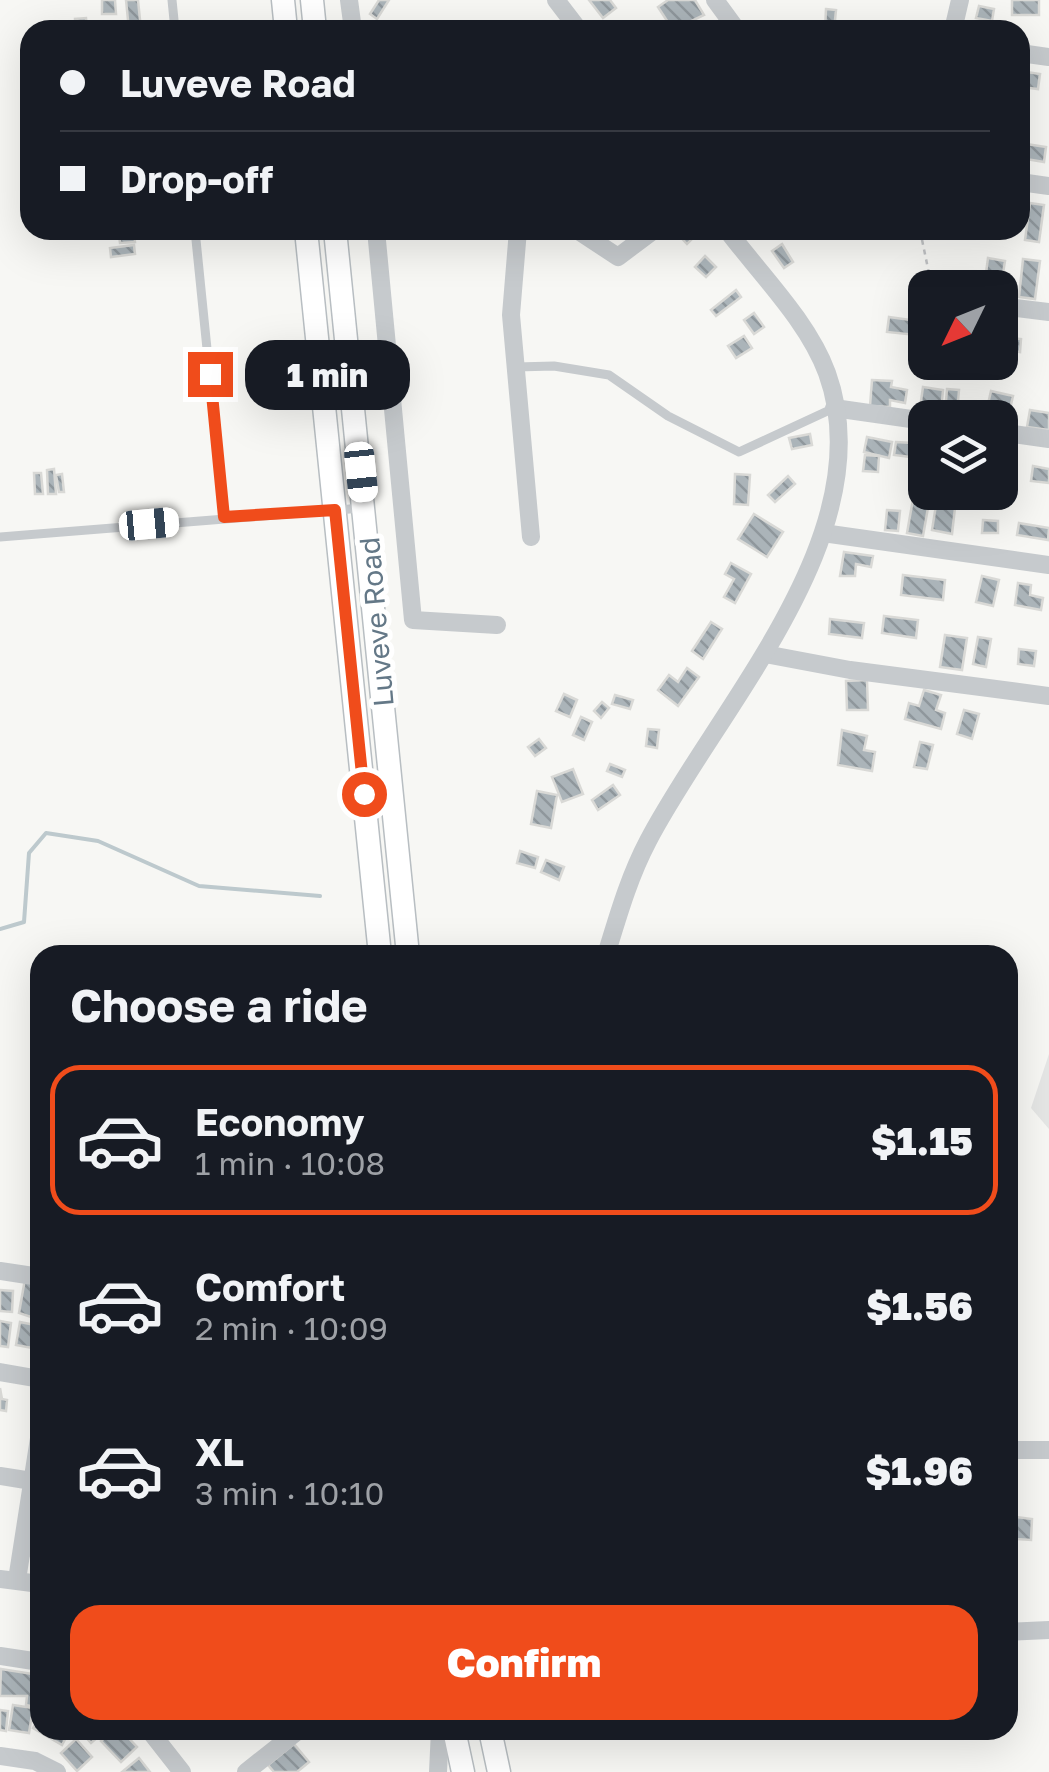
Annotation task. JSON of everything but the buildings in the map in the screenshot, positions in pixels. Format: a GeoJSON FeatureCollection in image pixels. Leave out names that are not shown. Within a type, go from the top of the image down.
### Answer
{"type":"FeatureCollection","features":[{"type":"Feature","properties":{"kind":"street"},"geometry":{"type":"LineString","coordinates":[[556,0],[571,20]]}},
{"type":"Feature","properties":{"kind":"street","name":"Luveve Road"},"geometry":{"type":"LineString","coordinates":[[307,240],[379,945]]}},
{"type":"Feature","properties":{"kind":"street","name":"Luveve Road"},"geometry":{"type":"LineString","coordinates":[[336,240],[407,945]]}},
{"type":"Feature","properties":{"kind":"street"},"geometry":{"type":"LineString","coordinates":[[377,240],[413,620],[497,625]]}},
{"type":"Feature","properties":{"kind":"street"},"geometry":{"type":"LineString","coordinates":[[517,240],[511,287],[531,538]]}},
{"type":"Feature","properties":{"kind":"street"},"geometry":{"type":"LineString","coordinates":[[592,240],[618,257],[641,240]]}},
{"type":"Feature","properties":{"kind":"street"},"geometry":{"type":"LineString","coordinates":[[609,945],[628,884],[648,839],[764,654],[823,533],[838,479],[828,377],[816,350],[734,240]]}},
{"type":"Feature","properties":{"kind":"street"},"geometry":{"type":"LineString","coordinates":[[1018,308],[1049,312]]}},
{"type":"Feature","properties":{"kind":"street"},"geometry":{"type":"LineString","coordinates":[[834,408],[908,419]]}},
{"type":"Feature","properties":{"kind":"street"},"geometry":{"type":"LineString","coordinates":[[1018,435],[1049,439]]}},
{"type":"Feature","properties":{"kind":"street"},"geometry":{"type":"LineString","coordinates":[[823,533],[1049,565]]}},
{"type":"Feature","properties":{"kind":"street"},"geometry":{"type":"LineString","coordinates":[[764,654],[850,670],[1049,696]]}},
{"type":"Feature","properties":{"kind":"street"},"geometry":{"type":"LineString","coordinates":[[0,1271],[30,1276]]}},
{"type":"Feature","properties":{"kind":"street"},"geometry":{"type":"LineString","coordinates":[[0,1372],[30,1377]]}},
{"type":"Feature","properties":{"kind":"street"},"geometry":{"type":"LineString","coordinates":[[1018,1450],[1049,1450]]}},
{"type":"Feature","properties":{"kind":"street"},"geometry":{"type":"LineString","coordinates":[[0,1476],[30,1481]]}},
{"type":"Feature","properties":{"kind":"street"},"geometry":{"type":"LineString","coordinates":[[6,1584],[30,1489]]}},
{"type":"Feature","properties":{"kind":"street"},"geometry":{"type":"LineString","coordinates":[[1018,1632],[1049,1630]]}},
{"type":"Feature","properties":{"kind":"street"},"geometry":{"type":"LineString","coordinates":[[0,1656],[30,1660]]}},
{"type":"Feature","properties":{"kind":"street"},"geometry":{"type":"LineString","coordinates":[[157,1740],[182,1772]]}},
{"type":"Feature","properties":{"kind":"street"},"geometry":{"type":"LineString","coordinates":[[246,1772],[286,1740]]}},
{"type":"Feature","properties":{"kind":"street"},"geometry":{"type":"LineString","coordinates":[[435,1771],[439,1740]]}},
{"type":"Feature","properties":{"kind":"street"},"geometry":{"type":"LineString","coordinates":[[456,1740],[464,1772]]}},
{"type":"Feature","properties":{"kind":"street"},"geometry":{"type":"LineString","coordinates":[[492,1740],[499,1772]]}},
{"type":"Feature","properties":{"kind":"street"},"geometry":{"type":"LineString","coordinates":[[0,1756],[35,1761],[57,1772]]}},
{"type":"Feature","properties":{"kind":"lane"},"geometry":{"type":"LineString","coordinates":[[196,240],[224,517]]}},
{"type":"Feature","properties":{"kind":"lane"},"geometry":{"type":"LineString","coordinates":[[516,367],[554,366],[609,375],[668,416],[739,452],[834,408]]}},
{"type":"Feature","properties":{"kind":"lane"},"geometry":{"type":"LineString","coordinates":[[0,537],[365,508]]}},
{"type":"Feature","properties":{"kind":"path"},"geometry":{"type":"LineString","coordinates":[[922,240],[928,270]]}},
{"type":"Feature","properties":{"kind":"shaded area"},"geometry":{"type":"Polygon","coordinates":[[[1049,1054],[1049,1129],[1031,1108],[1049,1054]]]}},
{"type":"Feature","properties":{"kind":"waterway"},"geometry":{"type":"LineString","coordinates":[[0,929],[24,922],[29,853],[46,833],[98,841],[199,886],[320,896]]}},
{"type":"Feature","properties":{"kind":"route"},"geometry":{"type":"LineString","coordinates":[[210,374],[224,517],[335,510],[364,794]]}}]}
